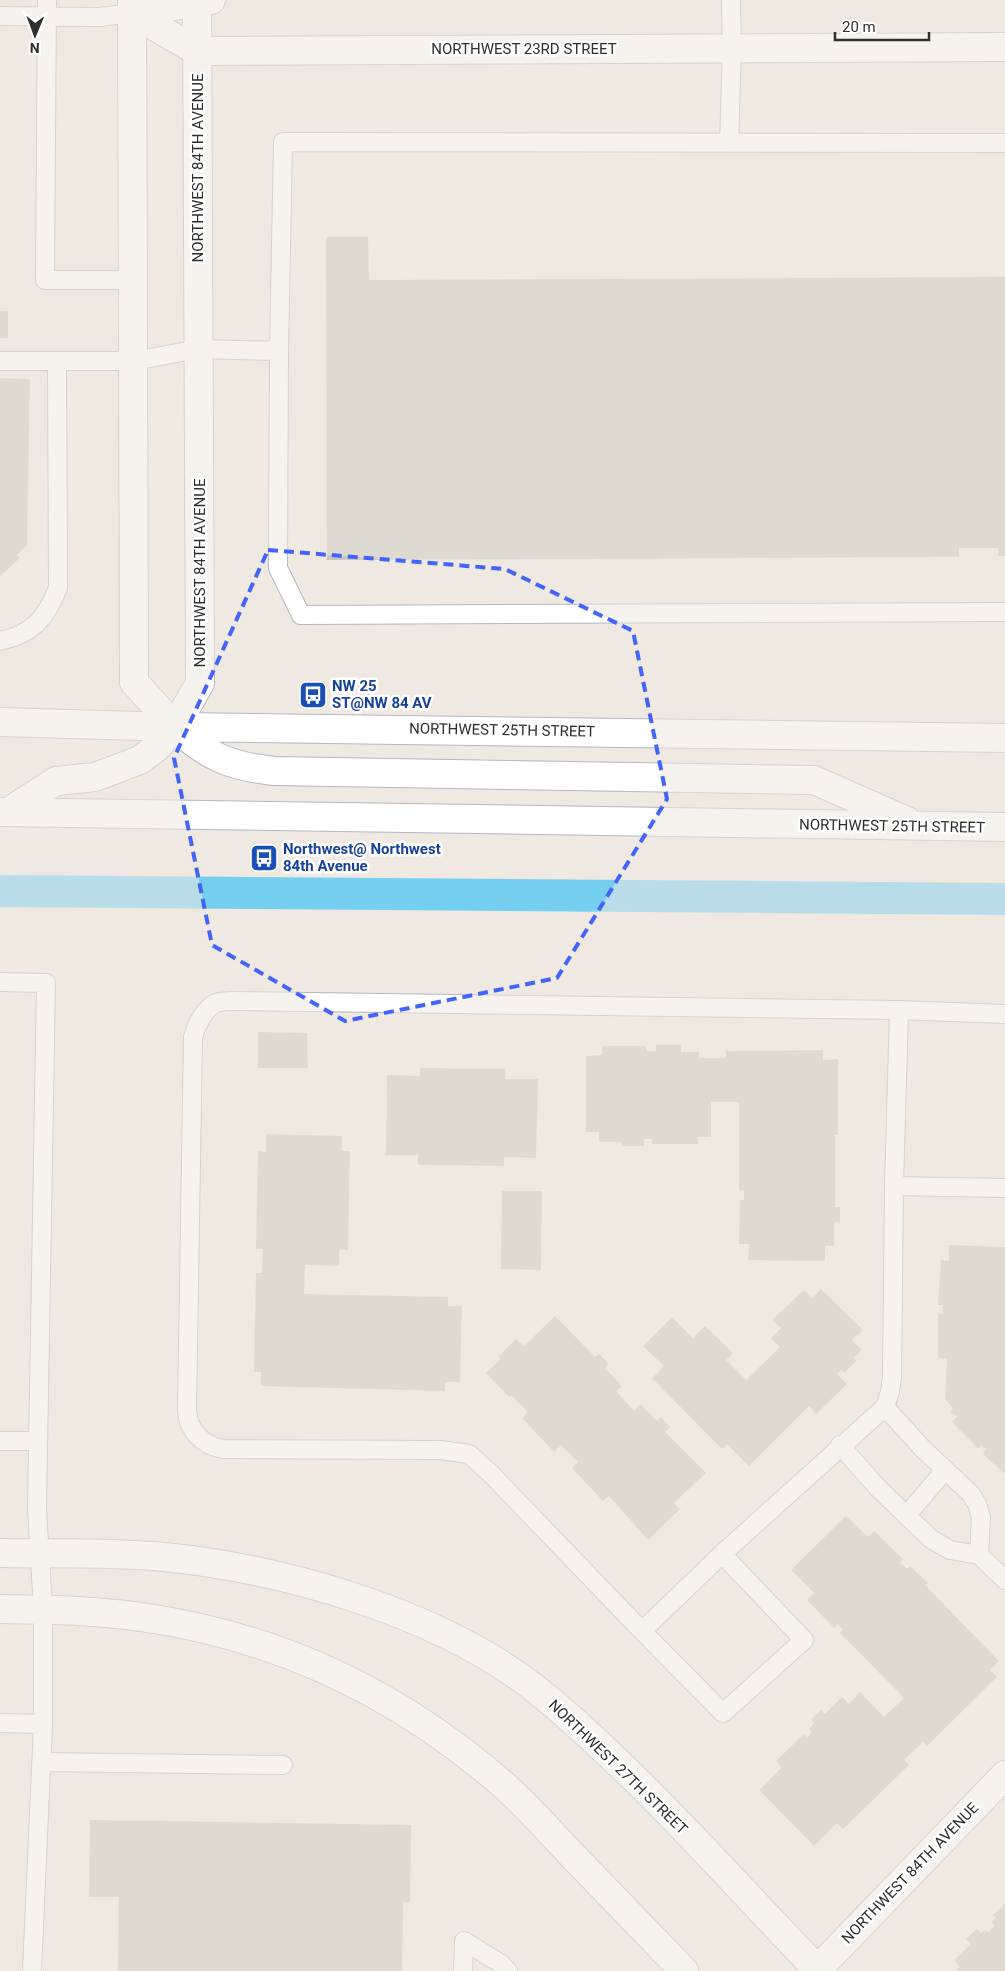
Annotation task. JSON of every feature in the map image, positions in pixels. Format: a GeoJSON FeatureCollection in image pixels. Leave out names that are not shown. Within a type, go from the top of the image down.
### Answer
{"type":"FeatureCollection","features":[{"type":"Feature","properties":{"kind":"street"},"geometry":{"type":"LineString","coordinates":[[132,6],[202,1]]}},
{"type":"Feature","properties":{"kind":"street","name":"NORTHWEST 84TH AVENUE"},"geometry":{"type":"LineString","coordinates":[[4,812],[56,781],[95,777],[140,760],[157,747],[175,727],[200,683],[197,51],[202,1]]}},
{"type":"Feature","properties":{"kind":"street"},"geometry":{"type":"LineString","coordinates":[[132,6],[197,51]]}},
{"type":"Feature","properties":{"kind":"street"},"geometry":{"type":"LineString","coordinates":[[132,6],[134,682],[175,727],[196,746],[218,759],[245,767],[274,770],[814,780],[919,826]]}},
{"type":"Feature","properties":{"kind":"street","name":"NORTHWEST 23RD STREET"},"geometry":{"type":"LineString","coordinates":[[197,51],[1005,47]]}},
{"type":"Feature","properties":{"kind":"street","name":"NORTHWEST 25TH STREET"},"geometry":{"type":"LineString","coordinates":[[0,722],[175,727],[1005,738]]}},
{"type":"Feature","properties":{"kind":"street","name":"NORTHWEST 25TH STREET"},"geometry":{"type":"LineString","coordinates":[[4,812],[1005,827]]}},
{"type":"Feature","properties":{"kind":"street","name":"NORTHWEST 27TH STREET"},"geometry":{"type":"LineString","coordinates":[[0,1553],[164,1558],[245,1569],[323,1588],[399,1614],[452,1638],[491,1660],[537,1690],[598,1743],[680,1824],[817,1970]]}},
{"type":"Feature","properties":{"kind":"street"},"geometry":{"type":"LineString","coordinates":[[0,1609],[140,1616],[213,1631],[290,1656],[351,1681],[390,1702],[454,1745],[519,1800],[684,1971]]}},
{"type":"Feature","properties":{"kind":"street","name":"NORTHWEST 84TH AVENUE"},"geometry":{"type":"LineString","coordinates":[[817,1970],[1005,1775]]}},
{"type":"Feature","properties":{"kind":"lane"},"geometry":{"type":"LineString","coordinates":[[729,143],[732,48],[731,0]]}},
{"type":"Feature","properties":{"kind":"lane"},"geometry":{"type":"LineString","coordinates":[[0,16],[47,8],[100,17],[132,6]]}},
{"type":"Feature","properties":{"kind":"lane"},"geometry":{"type":"LineString","coordinates":[[47,8],[45,280],[133,280]]}},
{"type":"Feature","properties":{"kind":"lane"},"geometry":{"type":"LineString","coordinates":[[1005,143],[283,142],[279,351],[278,568],[301,615],[1005,612]]}},
{"type":"Feature","properties":{"kind":"lane"},"geometry":{"type":"LineString","coordinates":[[0,361],[133,361],[199,349],[279,351]]}},
{"type":"Feature","properties":{"kind":"lane"},"geometry":{"type":"LineString","coordinates":[[0,641],[14,638],[34,627],[49,609],[58,588],[57,362]]}},
{"type":"Feature","properties":{"kind":"lane"},"geometry":{"type":"LineString","coordinates":[[0,982],[46,983],[37,1441],[37,1508],[43,1610],[43,1724],[32,1971]]}},
{"type":"Feature","properties":{"kind":"lane"},"geometry":{"type":"LineString","coordinates":[[722,1554],[804,1640],[723,1713],[491,1474],[469,1454],[441,1450],[224,1449],[208,1445],[194,1432],[188,1421],[187,1410],[193,1037],[196,1028],[214,1004],[222,1001],[899,1010],[1005,1014]]}},
{"type":"Feature","properties":{"kind":"lane"},"geometry":{"type":"LineString","coordinates":[[642,1631],[722,1554],[885,1406],[890,1392],[892,1377],[894,1186],[899,1010]]}},
{"type":"Feature","properties":{"kind":"lane"},"geometry":{"type":"LineString","coordinates":[[894,1186],[1005,1188]]}},
{"type":"Feature","properties":{"kind":"lane"},"geometry":{"type":"LineString","coordinates":[[885,1406],[923,1449],[971,1494],[977,1504],[981,1517],[979,1554]]}},
{"type":"Feature","properties":{"kind":"lane"},"geometry":{"type":"LineString","coordinates":[[0,1441],[37,1441]]}},
{"type":"Feature","properties":{"kind":"lane"},"geometry":{"type":"LineString","coordinates":[[840,1445],[877,1487],[940,1545],[950,1550],[979,1554],[1005,1580]]}},
{"type":"Feature","properties":{"kind":"lane"},"geometry":{"type":"LineString","coordinates":[[907,1515],[945,1470]]}},
{"type":"Feature","properties":{"kind":"lane"},"geometry":{"type":"LineString","coordinates":[[0,1723],[43,1724]]}},
{"type":"Feature","properties":{"kind":"lane"},"geometry":{"type":"LineString","coordinates":[[42,1762],[283,1765]]}},
{"type":"Feature","properties":{"kind":"lane"},"geometry":{"type":"LineString","coordinates":[[463,1971],[464,1941],[501,1964],[508,1971]]}},
{"type":"Feature","properties":{"kind":"highlighted area"},"geometry":{"type":"Polygon","coordinates":[[[268,550],[505,569],[633,631],[667,799],[557,978],[345,1021],[212,945],[174,758],[268,550]]]}},
{"type":"Feature","properties":{"kind":"building"},"geometry":{"type":"Polygon","coordinates":[[[326,237],[368,237],[369,280],[1005,277],[1005,556],[998,556],[998,548],[959,548],[959,557],[327,560],[326,237]]]}},
{"type":"Feature","properties":{"kind":"building"},"geometry":{"type":"Polygon","coordinates":[[[0,311],[8,311],[8,338],[0,338],[0,311]]]}},
{"type":"Feature","properties":{"kind":"building"},"geometry":{"type":"Polygon","coordinates":[[[0,378],[30,379],[27,545],[17,555],[20,558],[0,576],[0,378]]]}},
{"type":"Feature","properties":{"kind":"building"},"geometry":{"type":"Polygon","coordinates":[[[258,1032],[307,1033],[308,1068],[258,1068],[258,1032]]]}},
{"type":"Feature","properties":{"kind":"building"},"geometry":{"type":"Polygon","coordinates":[[[656,1045],[681,1045],[681,1052],[699,1052],[699,1058],[726,1058],[726,1051],[823,1050],[823,1060],[838,1059],[838,1135],[835,1135],[835,1207],[840,1207],[840,1222],[834,1222],[834,1246],[825,1246],[825,1261],[748,1260],[749,1244],[739,1244],[740,1200],[744,1200],[744,1190],[739,1190],[739,1102],[711,1102],[711,1137],[697,1137],[698,1144],[652,1144],[652,1139],[644,1139],[644,1146],[622,1146],[621,1142],[599,1142],[599,1132],[586,1132],[586,1056],[602,1055],[602,1046],[646,1046],[646,1051],[656,1051],[656,1045]]]}},
{"type":"Feature","properties":{"kind":"building"},"geometry":{"type":"Polygon","coordinates":[[[420,1068],[505,1069],[505,1079],[538,1079],[536,1158],[504,1157],[504,1166],[418,1165],[418,1155],[386,1155],[387,1075],[420,1076],[420,1068]]]}},
{"type":"Feature","properties":{"kind":"building"},"geometry":{"type":"Polygon","coordinates":[[[266,1134],[342,1136],[342,1151],[350,1151],[348,1250],[339,1250],[339,1266],[305,1265],[304,1294],[448,1297],[448,1306],[462,1306],[460,1382],[445,1382],[445,1391],[261,1386],[261,1372],[254,1372],[256,1273],[262,1273],[263,1249],[256,1249],[258,1151],[266,1152],[266,1134]]]}},
{"type":"Feature","properties":{"kind":"building"},"geometry":{"type":"Polygon","coordinates":[[[502,1191],[542,1191],[541,1270],[501,1269],[502,1191]]]}},
{"type":"Feature","properties":{"kind":"building"},"geometry":{"type":"Polygon","coordinates":[[[949,1245],[1005,1247],[1005,1474],[983,1454],[986,1449],[981,1445],[978,1448],[952,1422],[957,1416],[950,1412],[953,1408],[945,1399],[947,1359],[938,1358],[938,1314],[943,1314],[943,1305],[938,1305],[941,1260],[949,1261],[949,1245]]]}},
{"type":"Feature","properties":{"kind":"building"},"geometry":{"type":"Polygon","coordinates":[[[821,1289],[863,1330],[852,1340],[862,1350],[854,1358],[857,1360],[844,1373],[842,1370],[837,1374],[847,1384],[816,1414],[809,1406],[749,1466],[727,1444],[722,1449],[652,1378],[664,1366],[643,1346],[672,1317],[693,1338],[705,1326],[733,1353],[726,1360],[746,1380],[780,1347],[771,1338],[781,1328],[772,1320],[804,1290],[812,1298],[821,1289]]]}},
{"type":"Feature","properties":{"kind":"building"},"geometry":{"type":"Polygon","coordinates":[[[555,1316],[595,1357],[599,1354],[609,1364],[605,1368],[622,1386],[616,1391],[634,1411],[640,1404],[657,1421],[661,1417],[670,1427],[665,1432],[706,1473],[674,1503],[680,1509],[648,1540],[609,1496],[603,1501],[572,1468],[578,1462],[561,1445],[554,1452],[522,1418],[528,1412],[511,1395],[509,1397],[486,1373],[501,1359],[498,1357],[516,1339],[524,1346],[555,1316]]]}},
{"type":"Feature","properties":{"kind":"building"},"geometry":{"type":"Polygon","coordinates":[[[846,1516],[868,1537],[874,1531],[903,1559],[900,1562],[907,1569],[910,1566],[928,1583],[925,1585],[999,1661],[990,1670],[997,1677],[927,1746],[923,1742],[904,1760],[909,1765],[843,1829],[837,1823],[814,1846],[759,1790],[782,1767],[776,1761],[804,1734],[807,1737],[812,1732],[809,1729],[814,1723],[811,1719],[821,1710],[825,1714],[842,1697],[849,1704],[860,1692],[884,1717],[904,1698],[840,1633],[843,1630],[838,1624],[834,1628],[807,1600],[814,1593],[791,1570],[846,1516]]]}},
{"type":"Feature","properties":{"kind":"building"},"geometry":{"type":"Polygon","coordinates":[[[90,1820],[411,1825],[410,1902],[403,1902],[402,1971],[118,1971],[119,1897],[89,1897],[90,1820]]]}},
{"type":"Feature","properties":{"kind":"building"},"geometry":{"type":"Polygon","coordinates":[[[1005,1904],[1005,1971],[956,1971],[960,1967],[954,1960],[971,1944],[966,1939],[977,1929],[981,1933],[986,1930],[988,1932],[995,1926],[991,1922],[996,1918],[993,1915],[1005,1904]]]}},
{"type":"Feature","properties":{"kind":"waterway"},"geometry":{"type":"LineString","coordinates":[[0,891],[1005,899]]}},
{"type":"Feature","properties":{"kind":"place","name":"NW 25 ST@NW 84 AV"},"geometry":{"type":"Point","coordinates":[313,695]}},
{"type":"Feature","properties":{"kind":"place","name":"Northwest@ Northwest 84th Avenue"},"geometry":{"type":"Point","coordinates":[264,858]}}]}
